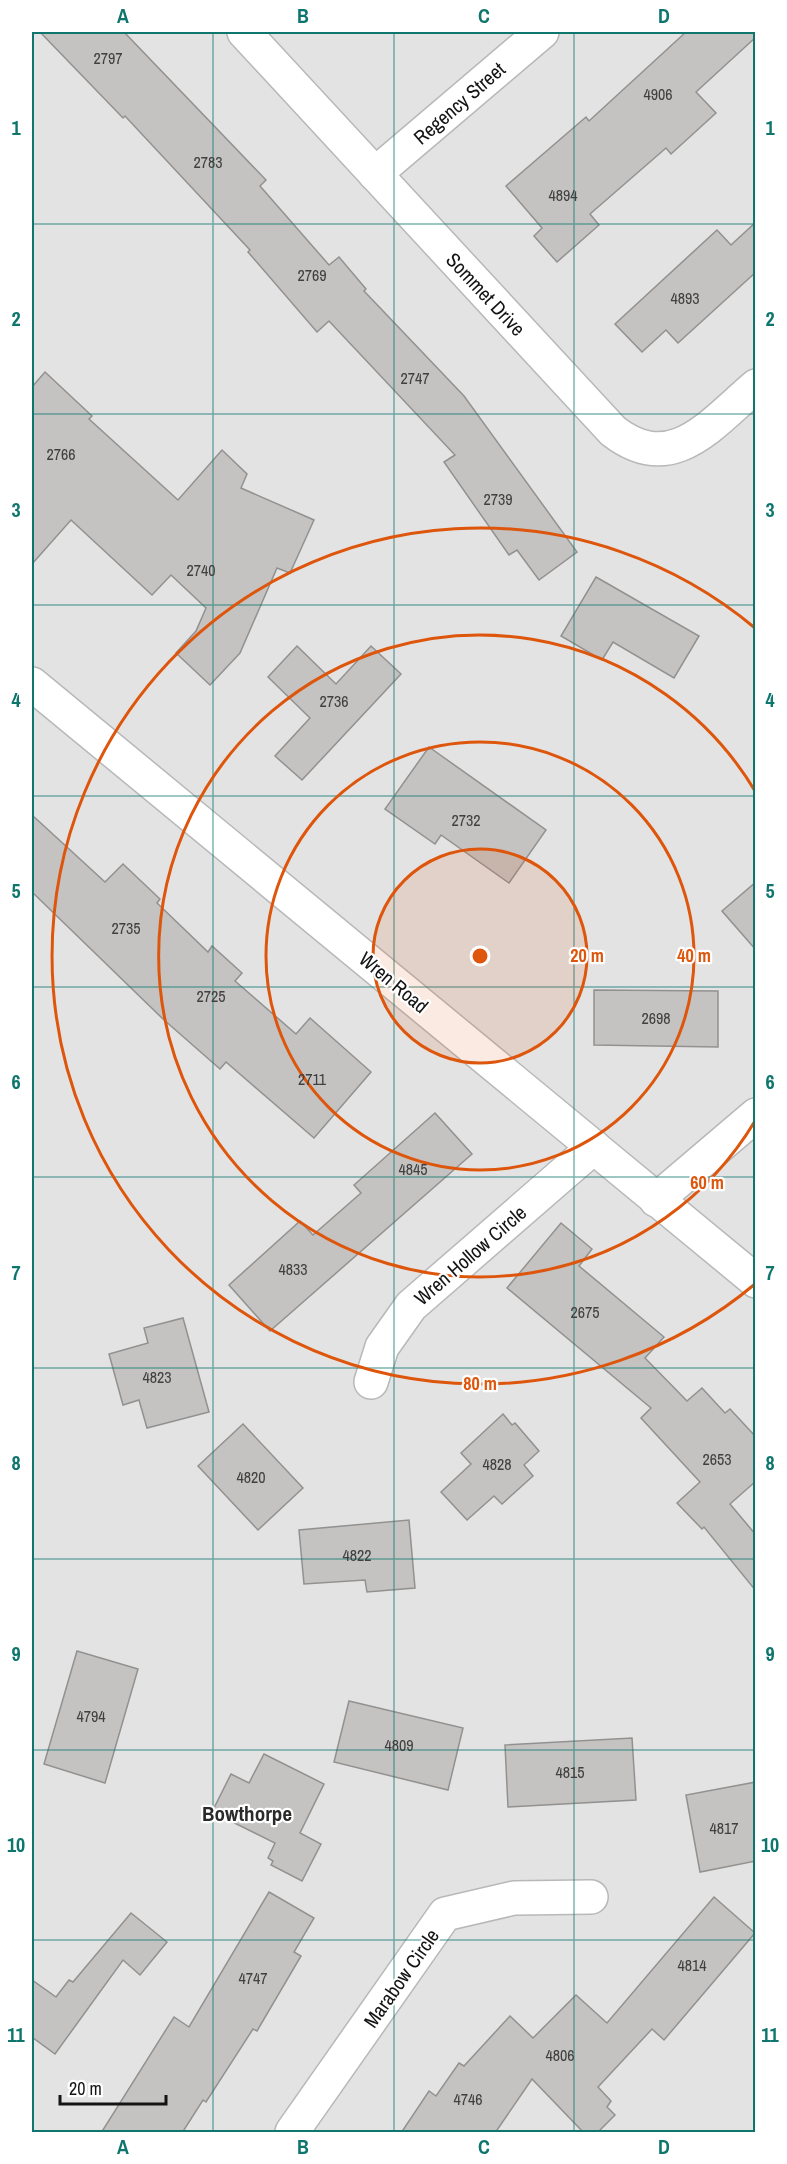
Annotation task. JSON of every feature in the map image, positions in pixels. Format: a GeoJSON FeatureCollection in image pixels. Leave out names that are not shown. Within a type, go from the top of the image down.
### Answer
{"type":"FeatureCollection","features":[{"type":"Feature","properties":{"kind":"street","name":"Sommet Drive"},"geometry":{"type":"LineString","coordinates":[[244,32],[613,431],[626,441],[655,450],[671,449],[685,443],[756,386]]}},
{"type":"Feature","properties":{"kind":"street","name":"Regency Street"},"geometry":{"type":"LineString","coordinates":[[375,174],[542,32]]}},
{"type":"Feature","properties":{"kind":"street","name":"Wren Road"},"geometry":{"type":"LineString","coordinates":[[32,684],[756,1281]]}},
{"type":"Feature","properties":{"kind":"street"},"geometry":{"type":"LineString","coordinates":[[656,1200],[756,1115]]}},
{"type":"Feature","properties":{"kind":"street","name":"Wren Hollow Circle"},"geometry":{"type":"LineString","coordinates":[[371,1382],[382,1347],[411,1306],[594,1147]]}},
{"type":"Feature","properties":{"kind":"street","name":"Marabow Circle"},"geometry":{"type":"LineString","coordinates":[[292,2133],[445,1914],[514,1898],[591,1898]]}},
{"type":"Feature","properties":{"kind":"building"},"geometry":{"type":"Polygon","coordinates":[[[40,32],[124,32],[266,180],[260,186],[329,265],[339,257],[366,289],[364,291],[464,396],[577,552],[539,580],[517,550],[509,555],[444,462],[455,455],[329,321],[317,332],[248,252],[250,250],[125,116],[123,118],[40,32]]]}},
{"type":"Feature","properties":{"kind":"building"},"geometry":{"type":"Polygon","coordinates":[[[686,32],[756,32],[756,37],[696,92],[716,113],[671,154],[666,148],[590,214],[599,225],[557,262],[534,236],[542,228],[506,186],[586,117],[589,121],[686,32]]]}},
{"type":"Feature","properties":{"kind":"building"},"geometry":{"type":"Polygon","coordinates":[[[756,222],[756,272],[678,343],[666,330],[642,352],[615,324],[717,230],[731,245],[756,222]]]}},
{"type":"Feature","properties":{"kind":"building"},"geometry":{"type":"Polygon","coordinates":[[[45,372],[92,416],[89,419],[178,500],[222,450],[247,474],[241,488],[314,520],[290,573],[277,568],[240,653],[210,685],[176,653],[196,631],[206,608],[171,575],[152,595],[71,520],[32,564],[32,387],[45,372]]]}},
{"type":"Feature","properties":{"kind":"building"},"geometry":{"type":"Polygon","coordinates":[[[596,577],[699,636],[674,678],[613,642],[602,660],[561,636],[596,577]]]}},
{"type":"Feature","properties":{"kind":"building"},"geometry":{"type":"Polygon","coordinates":[[[297,646],[336,684],[371,646],[401,674],[302,780],[275,756],[310,718],[268,677],[297,646]]]}},
{"type":"Feature","properties":{"kind":"building"},"geometry":{"type":"Polygon","coordinates":[[[429,747],[546,830],[509,883],[441,835],[435,844],[385,809],[429,747]]]}},
{"type":"Feature","properties":{"kind":"building"},"geometry":{"type":"Polygon","coordinates":[[[32,815],[105,882],[123,864],[160,899],[157,903],[208,952],[212,946],[242,973],[235,981],[296,1034],[310,1018],[371,1072],[314,1138],[226,1062],[220,1069],[163,1019],[32,892],[32,815]]]}},
{"type":"Feature","properties":{"kind":"building"},"geometry":{"type":"Polygon","coordinates":[[[756,882],[756,950],[722,911],[756,882]]]}},
{"type":"Feature","properties":{"kind":"building"},"geometry":{"type":"Polygon","coordinates":[[[594,990],[718,991],[718,1047],[594,1045],[594,990]]]}},
{"type":"Feature","properties":{"kind":"building"},"geometry":{"type":"Polygon","coordinates":[[[435,1113],[472,1154],[270,1331],[229,1285],[300,1221],[313,1235],[361,1193],[354,1185],[435,1113]]]}},
{"type":"Feature","properties":{"kind":"building"},"geometry":{"type":"Polygon","coordinates":[[[561,1223],[592,1249],[579,1266],[664,1337],[645,1358],[687,1401],[702,1388],[725,1413],[730,1409],[756,1437],[756,1481],[730,1504],[756,1535],[756,1591],[704,1527],[702,1529],[677,1503],[700,1482],[641,1418],[651,1408],[507,1288],[561,1223]]]}},
{"type":"Feature","properties":{"kind":"building"},"geometry":{"type":"Polygon","coordinates":[[[183,1318],[209,1412],[147,1428],[139,1400],[123,1405],[109,1354],[148,1343],[144,1328],[183,1318]]]}},
{"type":"Feature","properties":{"kind":"building"},"geometry":{"type":"Polygon","coordinates":[[[503,1414],[512,1425],[515,1423],[539,1451],[524,1465],[533,1476],[502,1504],[494,1496],[467,1520],[441,1492],[471,1464],[461,1453],[503,1414]]]}},
{"type":"Feature","properties":{"kind":"building"},"geometry":{"type":"Polygon","coordinates":[[[243,1424],[303,1488],[258,1530],[198,1466],[243,1424]]]}},
{"type":"Feature","properties":{"kind":"building"},"geometry":{"type":"Polygon","coordinates":[[[409,1520],[415,1588],[367,1592],[365,1580],[304,1584],[299,1530],[409,1520]]]}},
{"type":"Feature","properties":{"kind":"building"},"geometry":{"type":"Polygon","coordinates":[[[77,1651],[138,1669],[105,1783],[44,1764],[77,1651]]]}},
{"type":"Feature","properties":{"kind":"building"},"geometry":{"type":"Polygon","coordinates":[[[349,1701],[463,1728],[448,1790],[334,1762],[349,1701]]]}},
{"type":"Feature","properties":{"kind":"building"},"geometry":{"type":"Polygon","coordinates":[[[632,1738],[636,1800],[508,1807],[505,1745],[632,1738]]]}},
{"type":"Feature","properties":{"kind":"building"},"geometry":{"type":"Polygon","coordinates":[[[264,1754],[324,1784],[300,1833],[321,1844],[302,1881],[271,1865],[273,1861],[268,1858],[275,1843],[212,1812],[231,1774],[249,1783],[264,1754]]]}},
{"type":"Feature","properties":{"kind":"building"},"geometry":{"type":"Polygon","coordinates":[[[756,1782],[756,1861],[700,1872],[686,1795],[756,1782]]]}},
{"type":"Feature","properties":{"kind":"building"},"geometry":{"type":"Polygon","coordinates":[[[269,1892],[314,1918],[294,1952],[301,1956],[257,2031],[253,2029],[206,2102],[203,2100],[182,2133],[101,2133],[174,2017],[189,2027],[269,1892]]]}},
{"type":"Feature","properties":{"kind":"building"},"geometry":{"type":"Polygon","coordinates":[[[714,1897],[755,1933],[664,2040],[652,2029],[598,2087],[611,2101],[607,2107],[615,2115],[597,2133],[584,2133],[532,2079],[495,2133],[401,2133],[429,2091],[436,2096],[459,2063],[464,2066],[510,2016],[533,2038],[576,1995],[607,2023],[714,1897]]]}},
{"type":"Feature","properties":{"kind":"building"},"geometry":{"type":"Polygon","coordinates":[[[131,1913],[167,1942],[140,1975],[123,1960],[55,2054],[32,2037],[32,1980],[56,1997],[69,1980],[73,1982],[131,1913]]]}},
{"type":"Feature","properties":{"kind":"district","name":"Bowthorpe"},"geometry":{"type":"Point","coordinates":[247,1813]}}]}
